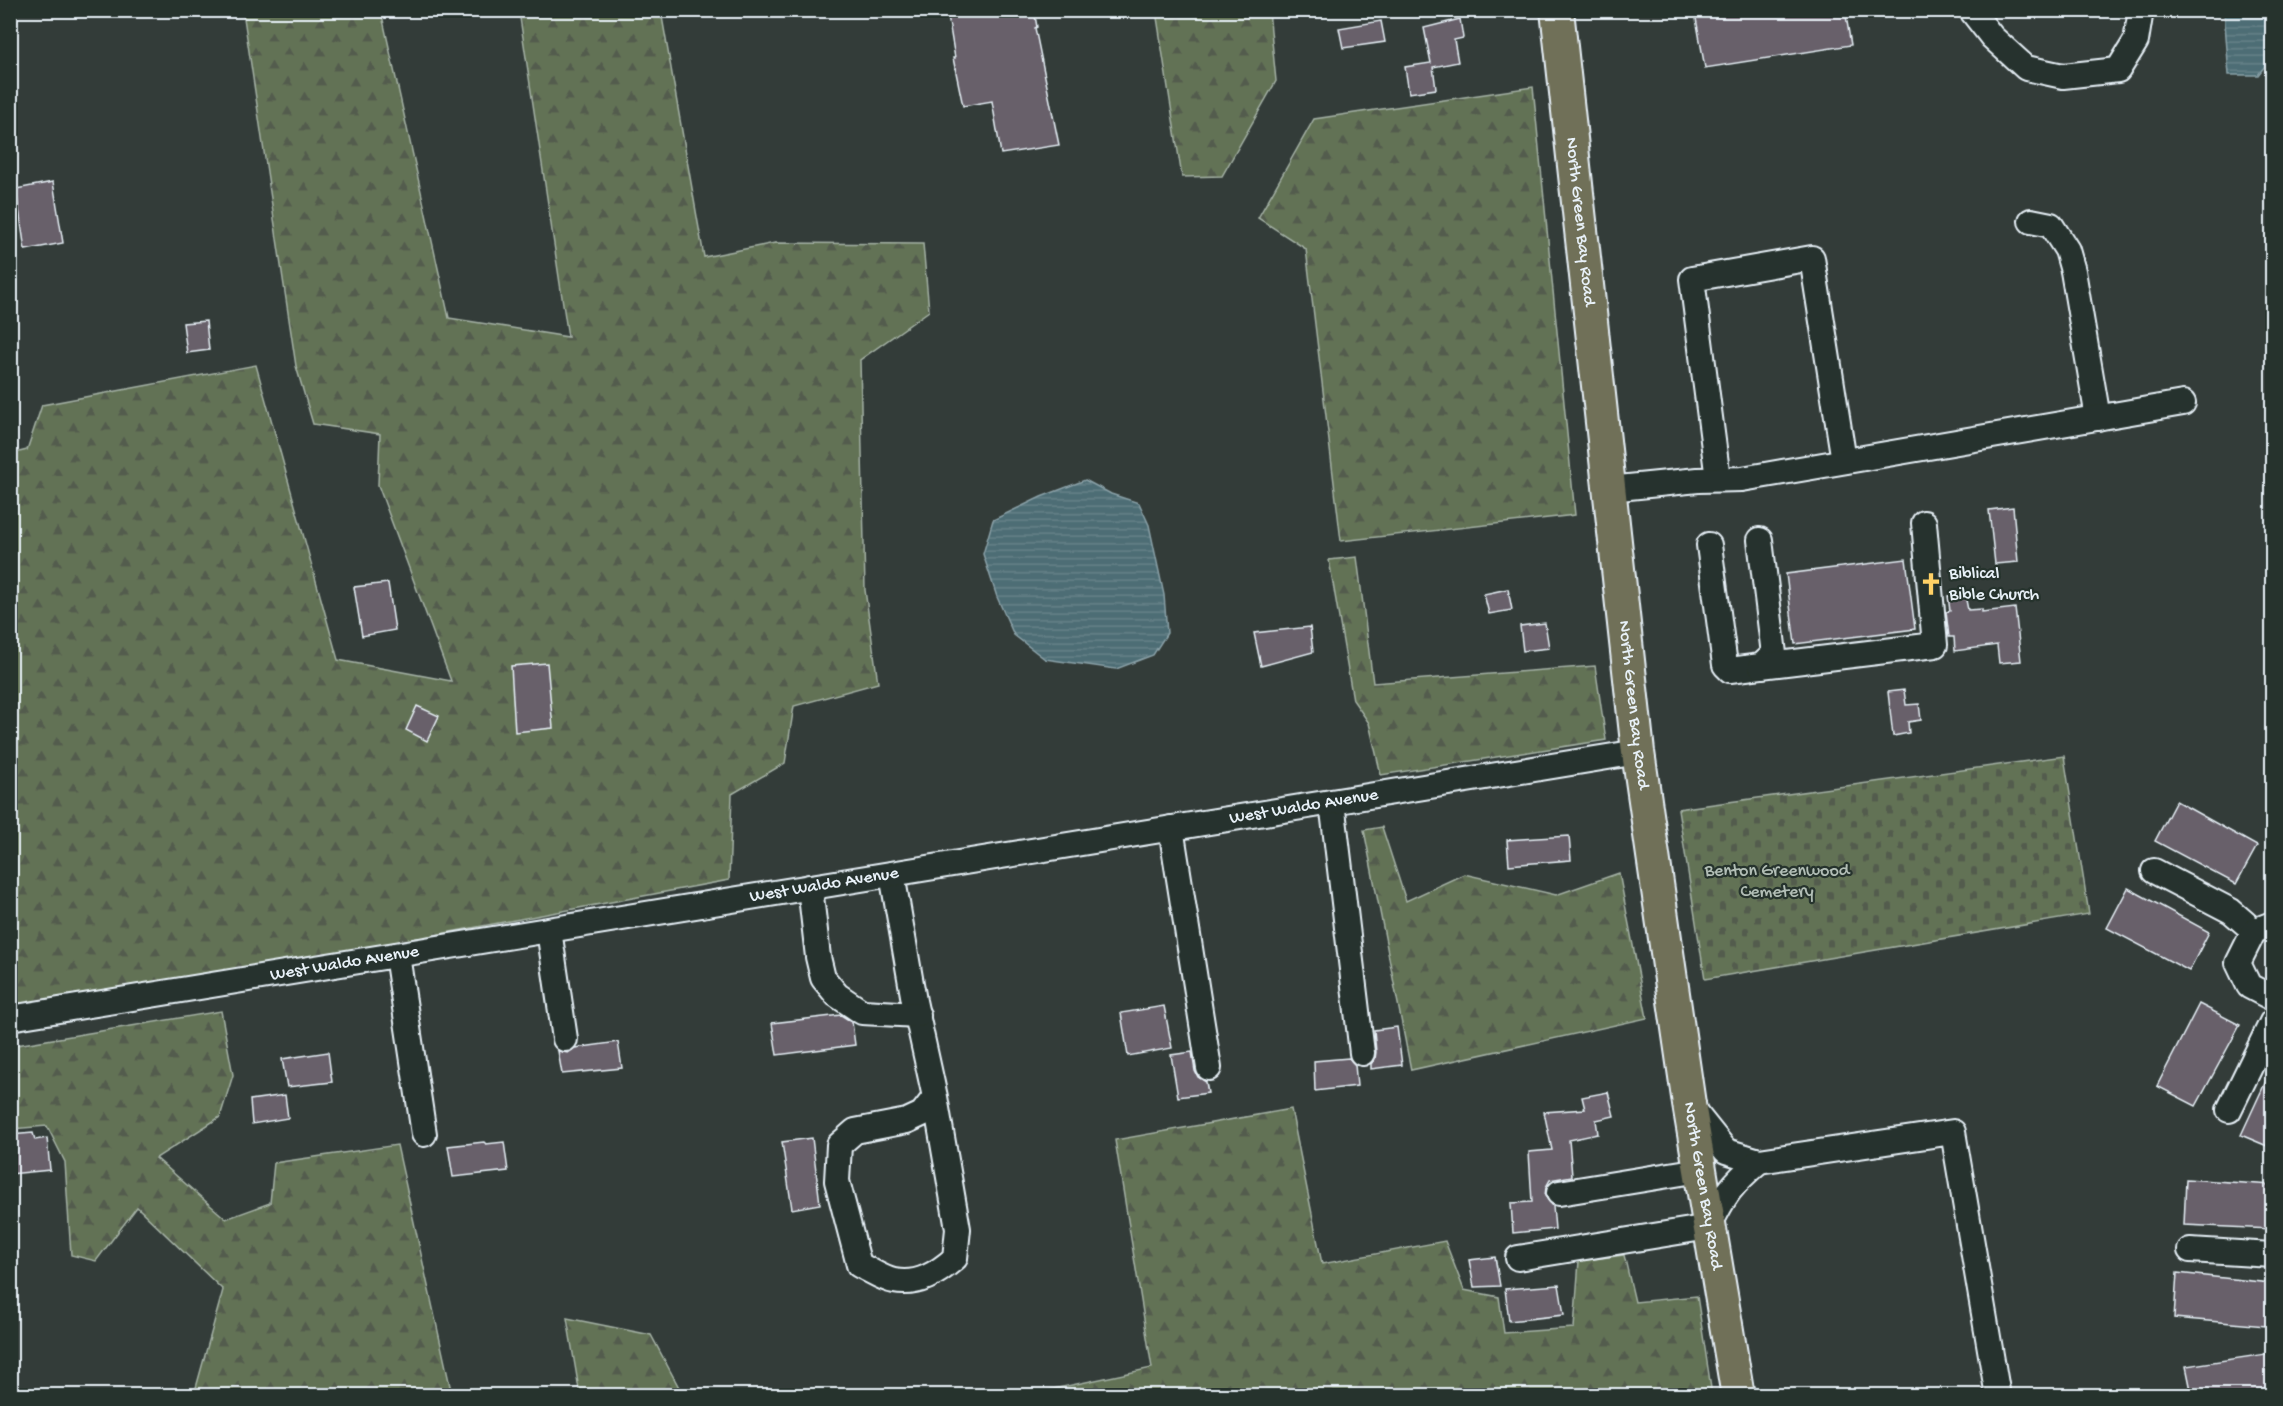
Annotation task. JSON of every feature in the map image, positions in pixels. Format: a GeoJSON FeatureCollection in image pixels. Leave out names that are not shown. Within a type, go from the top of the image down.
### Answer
{"type":"FeatureCollection","features":[{"type":"Feature","properties":{"kind":"main road","name":"North Green Bay Road"},"geometry":{"type":"LineString","coordinates":[[1557,10],[1638,752],[1689,1104],[1738,1395]]}},
{"type":"Feature","properties":{"kind":"street"},"geometry":{"type":"LineString","coordinates":[[1971,10],[1992,37],[2026,68],[2063,76],[2118,70],[2136,40],[2141,10]]}},
{"type":"Feature","properties":{"kind":"street"},"geometry":{"type":"LineString","coordinates":[[2031,221],[2052,225],[2067,250],[2073,271],[2098,418]]}},
{"type":"Feature","properties":{"kind":"street"},"geometry":{"type":"LineString","coordinates":[[1718,479],[1692,279],[1812,258],[1845,461]]}},
{"type":"Feature","properties":{"kind":"street"},"geometry":{"type":"LineString","coordinates":[[1609,489],[1742,479],[2183,403]]}},
{"type":"Feature","properties":{"kind":"street"},"geometry":{"type":"LineString","coordinates":[[1709,545],[1725,665],[1730,670],[1935,645],[1924,523]]}},
{"type":"Feature","properties":{"kind":"street"},"geometry":{"type":"LineString","coordinates":[[1760,540],[1774,654],[1761,666]]}},
{"type":"Feature","properties":{"kind":"street","name":"West Waldo Avenue"},"geometry":{"type":"LineString","coordinates":[[10,1018],[1638,752]]}},
{"type":"Feature","properties":{"kind":"street"},"geometry":{"type":"LineString","coordinates":[[1332,802],[1362,1053]]}},
{"type":"Feature","properties":{"kind":"street"},"geometry":{"type":"LineString","coordinates":[[1171,828],[1209,1068]]}},
{"type":"Feature","properties":{"kind":"street"},"geometry":{"type":"LineString","coordinates":[[2154,871],[2263,928],[2238,963],[2249,986],[2272,998]]}},
{"type":"Feature","properties":{"kind":"street"},"geometry":{"type":"LineString","coordinates":[[892,874],[935,1097],[958,1229],[955,1258],[938,1273],[916,1281],[894,1281],[859,1265],[837,1181],[839,1145],[855,1131],[907,1121],[921,1114],[935,1097]]}},
{"type":"Feature","properties":{"kind":"street"},"geometry":{"type":"LineString","coordinates":[[810,887],[818,957],[823,978],[837,995],[862,1012],[918,1015]]}},
{"type":"Feature","properties":{"kind":"street"},"geometry":{"type":"LineString","coordinates":[[549,930],[565,1039]]}},
{"type":"Feature","properties":{"kind":"street"},"geometry":{"type":"LineString","coordinates":[[397,955],[424,1134]]}},
{"type":"Feature","properties":{"kind":"street"},"geometry":{"type":"LineString","coordinates":[[2229,1110],[2272,1022]]}},
{"type":"Feature","properties":{"kind":"street"},"geometry":{"type":"LineString","coordinates":[[1689,1104],[1726,1151],[1759,1161],[1953,1132],[1998,1395]]}},
{"type":"Feature","properties":{"kind":"street"},"geometry":{"type":"LineString","coordinates":[[1518,1258],[1709,1227],[1723,1197],[1759,1161]]}},
{"type":"Feature","properties":{"kind":"street"},"geometry":{"type":"LineString","coordinates":[[1559,1193],[1700,1170]]}},
{"type":"Feature","properties":{"kind":"street"},"geometry":{"type":"LineString","coordinates":[[2190,1250],[2272,1255]]}},
{"type":"Feature","properties":{"kind":"green space"},"geometry":{"type":"Polygon","coordinates":[[[243,11],[381,11],[449,318],[568,337],[519,11],[661,11],[704,257],[775,243],[923,244],[929,311],[860,360],[865,590],[878,683],[794,706],[785,763],[732,794],[729,880],[11,1014],[11,454],[27,450],[42,405],[256,365],[338,660],[451,681],[378,485],[380,434],[313,424],[296,366],[243,11]]]}},
{"type":"Feature","properties":{"kind":"green space"},"geometry":{"type":"Polygon","coordinates":[[[1156,11],[1269,11],[1276,81],[1222,176],[1182,177],[1156,11]]]}},
{"type":"Feature","properties":{"kind":"green space"},"geometry":{"type":"Polygon","coordinates":[[[1533,87],[1575,515],[1341,541],[1306,249],[1258,218],[1314,119],[1533,87]]]}},
{"type":"Feature","properties":{"kind":"green space"},"geometry":{"type":"Polygon","coordinates":[[[1357,557],[1373,683],[1595,666],[1606,740],[1381,775],[1369,723],[1353,700],[1329,560],[1357,557]]]}},
{"type":"Feature","properties":{"kind":"green space","name":"Benton Greenwood Cemetery"},"geometry":{"type":"Polygon","coordinates":[[[2064,756],[2089,914],[1705,979],[1678,809],[2064,756]]]}},
{"type":"Feature","properties":{"kind":"green space"},"geometry":{"type":"Polygon","coordinates":[[[1382,827],[1406,901],[1464,874],[1556,895],[1619,873],[1647,1018],[1411,1070],[1364,830],[1382,827]]]}},
{"type":"Feature","properties":{"kind":"green space"},"geometry":{"type":"Polygon","coordinates":[[[221,1011],[233,1075],[220,1117],[156,1158],[226,1219],[270,1203],[274,1163],[397,1145],[452,1395],[194,1395],[223,1290],[137,1207],[96,1261],[71,1255],[65,1162],[47,1126],[11,1129],[11,1046],[221,1011]]]}},
{"type":"Feature","properties":{"kind":"green space"},"geometry":{"type":"Polygon","coordinates":[[[1291,1109],[1322,1264],[1445,1241],[1464,1290],[1499,1297],[1504,1333],[1574,1328],[1579,1261],[1624,1255],[1635,1302],[1697,1296],[1712,1395],[1025,1395],[1152,1368],[1115,1140],[1291,1109]]]}},
{"type":"Feature","properties":{"kind":"green space"},"geometry":{"type":"Polygon","coordinates":[[[567,1318],[651,1335],[683,1395],[580,1395],[567,1318]]]}},
{"type":"Feature","properties":{"kind":"water"},"geometry":{"type":"Polygon","coordinates":[[[2224,11],[2272,11],[2272,57],[2258,75],[2229,75],[2224,11]]]}},
{"type":"Feature","properties":{"kind":"water"},"geometry":{"type":"Polygon","coordinates":[[[1085,480],[1111,494],[1139,503],[1149,525],[1164,595],[1167,633],[1153,655],[1116,669],[1045,659],[1014,635],[997,597],[983,554],[993,520],[1041,497],[1085,480]]]}},
{"type":"Feature","properties":{"kind":"building"},"geometry":{"type":"Polygon","coordinates":[[[947,10],[1034,10],[1037,27],[1035,28],[1059,145],[1001,154],[992,101],[963,106],[953,58],[955,58],[947,10]]]}},
{"type":"Feature","properties":{"kind":"building"},"geometry":{"type":"Polygon","coordinates":[[[1710,10],[1845,10],[1851,45],[1705,68],[1695,13],[1710,10]]]}},
{"type":"Feature","properties":{"kind":"building"},"geometry":{"type":"Polygon","coordinates":[[[1460,19],[1463,38],[1454,40],[1458,62],[1433,67],[1436,89],[1409,93],[1405,67],[1431,63],[1424,28],[1460,19]]]}},
{"type":"Feature","properties":{"kind":"building"},"geometry":{"type":"Polygon","coordinates":[[[1381,21],[1385,42],[1343,48],[1339,28],[1381,21]]]}},
{"type":"Feature","properties":{"kind":"building"},"geometry":{"type":"Polygon","coordinates":[[[53,182],[63,243],[25,250],[16,189],[53,182]]]}},
{"type":"Feature","properties":{"kind":"building"},"geometry":{"type":"Polygon","coordinates":[[[206,321],[209,350],[187,353],[183,323],[206,321]]]}},
{"type":"Feature","properties":{"kind":"building"},"geometry":{"type":"Polygon","coordinates":[[[2013,507],[2018,562],[1995,564],[1989,510],[2013,507]]]}},
{"type":"Feature","properties":{"kind":"building"},"geometry":{"type":"Polygon","coordinates":[[[1906,559],[1915,629],[1795,644],[1786,574],[1906,559]]]}},
{"type":"Feature","properties":{"kind":"building"},"geometry":{"type":"Polygon","coordinates":[[[388,583],[395,630],[362,636],[354,587],[388,583]]]}},
{"type":"Feature","properties":{"kind":"building"},"geometry":{"type":"Polygon","coordinates":[[[1508,589],[1512,610],[1489,614],[1484,594],[1508,589]]]}},
{"type":"Feature","properties":{"kind":"building"},"geometry":{"type":"Polygon","coordinates":[[[1965,595],[1968,610],[1982,609],[1982,612],[2015,608],[2021,661],[1999,663],[1997,645],[1955,651],[1954,637],[1949,637],[1946,612],[1950,611],[1948,596],[1965,595]]]}},
{"type":"Feature","properties":{"kind":"building"},"geometry":{"type":"Polygon","coordinates":[[[1545,623],[1549,648],[1523,651],[1520,626],[1545,623]]]}},
{"type":"Feature","properties":{"kind":"building"},"geometry":{"type":"Polygon","coordinates":[[[1310,627],[1313,652],[1261,666],[1254,633],[1310,627]]]}},
{"type":"Feature","properties":{"kind":"building"},"geometry":{"type":"Polygon","coordinates":[[[547,663],[553,728],[515,732],[511,666],[547,663]]]}},
{"type":"Feature","properties":{"kind":"building"},"geometry":{"type":"Polygon","coordinates":[[[1904,690],[1906,705],[1919,704],[1921,720],[1908,722],[1909,733],[1893,736],[1888,692],[1904,690]]]}},
{"type":"Feature","properties":{"kind":"building"},"geometry":{"type":"Polygon","coordinates":[[[417,706],[439,716],[427,741],[406,730],[417,706]]]}},
{"type":"Feature","properties":{"kind":"building"},"geometry":{"type":"Polygon","coordinates":[[[2176,801],[2257,846],[2236,884],[2155,841],[2176,801]]]}},
{"type":"Feature","properties":{"kind":"building"},"geometry":{"type":"Polygon","coordinates":[[[1569,836],[1571,860],[1509,865],[1507,840],[1569,836]]]}},
{"type":"Feature","properties":{"kind":"building"},"geometry":{"type":"Polygon","coordinates":[[[2128,888],[2209,932],[2189,971],[2107,928],[2128,888]]]}},
{"type":"Feature","properties":{"kind":"building"},"geometry":{"type":"Polygon","coordinates":[[[2199,1004],[2240,1025],[2196,1106],[2157,1086],[2199,1004]]]}},
{"type":"Feature","properties":{"kind":"building"},"geometry":{"type":"Polygon","coordinates":[[[1164,1006],[1172,1048],[1128,1056],[1121,1013],[1164,1006]]]}},
{"type":"Feature","properties":{"kind":"building"},"geometry":{"type":"Polygon","coordinates":[[[841,1015],[852,1022],[855,1045],[777,1055],[772,1023],[841,1015]]]}},
{"type":"Feature","properties":{"kind":"building"},"geometry":{"type":"Polygon","coordinates":[[[1397,1027],[1402,1065],[1371,1069],[1376,1052],[1374,1030],[1397,1027]]]}},
{"type":"Feature","properties":{"kind":"building"},"geometry":{"type":"Polygon","coordinates":[[[618,1042],[622,1068],[562,1074],[558,1051],[568,1053],[575,1048],[618,1042]]]}},
{"type":"Feature","properties":{"kind":"building"},"geometry":{"type":"Polygon","coordinates":[[[328,1052],[332,1082],[287,1087],[282,1059],[328,1052]]]}},
{"type":"Feature","properties":{"kind":"building"},"geometry":{"type":"Polygon","coordinates":[[[1192,1052],[1195,1071],[1198,1077],[1206,1082],[1208,1093],[1178,1097],[1171,1055],[1192,1052]]]}},
{"type":"Feature","properties":{"kind":"building"},"geometry":{"type":"Polygon","coordinates":[[[1349,1058],[1355,1065],[1357,1086],[1315,1091],[1314,1061],[1349,1058]]]}},
{"type":"Feature","properties":{"kind":"building"},"geometry":{"type":"Polygon","coordinates":[[[2272,1068],[2272,1148],[2241,1135],[2272,1068]]]}},
{"type":"Feature","properties":{"kind":"building"},"geometry":{"type":"Polygon","coordinates":[[[1608,1092],[1614,1116],[1596,1120],[1598,1134],[1569,1140],[1572,1176],[1550,1180],[1546,1187],[1545,1196],[1553,1206],[1555,1229],[1513,1233],[1511,1203],[1532,1202],[1529,1152],[1552,1150],[1544,1112],[1585,1109],[1582,1097],[1608,1092]]]}},
{"type":"Feature","properties":{"kind":"building"},"geometry":{"type":"Polygon","coordinates":[[[285,1095],[288,1118],[252,1124],[250,1100],[285,1095]]]}},
{"type":"Feature","properties":{"kind":"building"},"geometry":{"type":"Polygon","coordinates":[[[33,1133],[35,1140],[47,1138],[50,1170],[10,1174],[10,1135],[33,1133]]]}},
{"type":"Feature","properties":{"kind":"building"},"geometry":{"type":"Polygon","coordinates":[[[812,1138],[820,1204],[792,1209],[782,1142],[812,1138]]]}},
{"type":"Feature","properties":{"kind":"building"},"geometry":{"type":"Polygon","coordinates":[[[484,1142],[486,1144],[504,1142],[508,1171],[453,1177],[448,1146],[484,1142]]]}},
{"type":"Feature","properties":{"kind":"building"},"geometry":{"type":"Polygon","coordinates":[[[2186,1179],[2272,1185],[2272,1229],[2184,1225],[2186,1179]]]}},
{"type":"Feature","properties":{"kind":"building"},"geometry":{"type":"Polygon","coordinates":[[[1495,1257],[1500,1286],[1474,1287],[1469,1260],[1495,1257]]]}},
{"type":"Feature","properties":{"kind":"building"},"geometry":{"type":"Polygon","coordinates":[[[2177,1273],[2270,1283],[2266,1326],[2174,1318],[2177,1273]]]}},
{"type":"Feature","properties":{"kind":"building"},"geometry":{"type":"Polygon","coordinates":[[[1559,1285],[1564,1315],[1509,1321],[1505,1289],[1559,1285]]]}},
{"type":"Feature","properties":{"kind":"building"},"geometry":{"type":"Polygon","coordinates":[[[2272,1353],[2272,1395],[2192,1395],[2186,1366],[2272,1353]]]}},
{"type":"Feature","properties":{"kind":"place","name":"Biblical Bible Church"},"geometry":{"type":"Point","coordinates":[1931,584]}}]}
